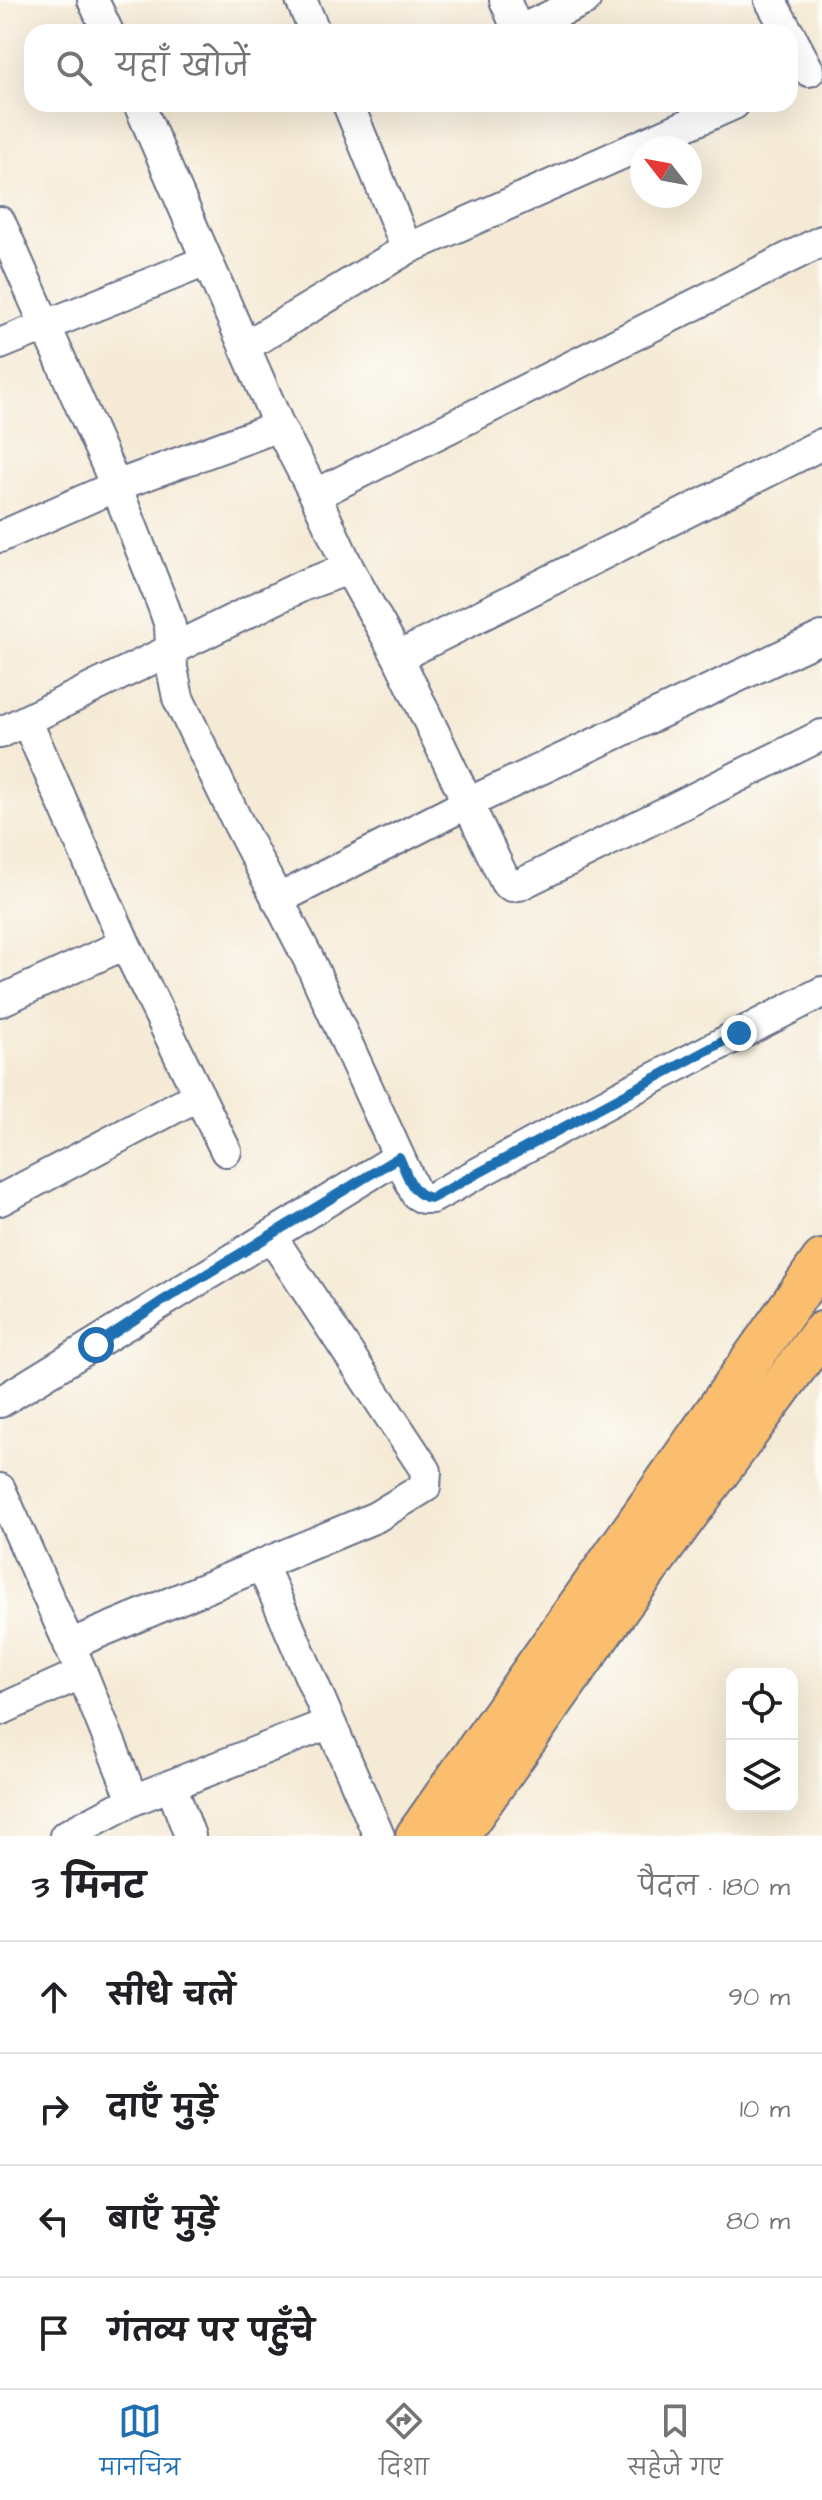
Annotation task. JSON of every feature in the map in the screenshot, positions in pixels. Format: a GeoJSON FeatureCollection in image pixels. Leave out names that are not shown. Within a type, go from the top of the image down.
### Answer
{"type":"FeatureCollection","features":[{"type":"Feature","properties":{"kind":"main road"},"geometry":{"type":"LineString","coordinates":[[416,1836],[822,1260]]}},
{"type":"Feature","properties":{"kind":"main road"},"geometry":{"type":"LineString","coordinates":[[458,1836],[622,1604],[822,1332]]}},
{"type":"Feature","properties":{"kind":"street"},"geometry":{"type":"LineString","coordinates":[[93,0],[104,24]]}},
{"type":"Feature","properties":{"kind":"street"},"geometry":{"type":"LineString","coordinates":[[301,0],[312,24]]}},
{"type":"Feature","properties":{"kind":"street"},"geometry":{"type":"LineString","coordinates":[[505,0],[514,24]]}},
{"type":"Feature","properties":{"kind":"street"},"geometry":{"type":"LineString","coordinates":[[534,24],[585,0]]}},
{"type":"Feature","properties":{"kind":"street"},"geometry":{"type":"LineString","coordinates":[[773,1],[784,24]]}},
{"type":"Feature","properties":{"kind":"street"},"geometry":{"type":"LineString","coordinates":[[798,52],[807,71]]}},
{"type":"Feature","properties":{"kind":"street"},"geometry":{"type":"LineString","coordinates":[[142,112],[279,426],[349,569],[398,657],[502,877],[512,886],[822,735]]}},
{"type":"Feature","properties":{"kind":"street"},"geometry":{"type":"LineString","coordinates":[[356,112],[407,249]]}},
{"type":"Feature","properties":{"kind":"street"},"geometry":{"type":"LineString","coordinates":[[246,346],[407,249],[716,112]]}},
{"type":"Feature","properties":{"kind":"street"},"geometry":{"type":"LineString","coordinates":[[0,222],[116,486],[164,608],[178,698],[197,742],[308,958],[416,1194],[432,1198],[646,1082],[822,992]]}},
{"type":"Feature","properties":{"kind":"street"},"geometry":{"type":"LineString","coordinates":[[315,495],[822,241]]}},
{"type":"Feature","properties":{"kind":"street"},"geometry":{"type":"LineString","coordinates":[[0,344],[206,261]]}},
{"type":"Feature","properties":{"kind":"street"},"geometry":{"type":"LineString","coordinates":[[0,537],[116,486],[279,426]]}},
{"type":"Feature","properties":{"kind":"street"},"geometry":{"type":"LineString","coordinates":[[398,657],[822,444]]}},
{"type":"Feature","properties":{"kind":"street"},"geometry":{"type":"LineString","coordinates":[[226,1151],[125,944],[13,728],[172,647],[304,585],[349,569]]}},
{"type":"Feature","properties":{"kind":"street"},"geometry":{"type":"LineString","coordinates":[[277,900],[468,803],[820,645]]}},
{"type":"Feature","properties":{"kind":"street"},"geometry":{"type":"LineString","coordinates":[[0,1001],[125,944]]}},
{"type":"Feature","properties":{"kind":"street"},"geometry":{"type":"LineString","coordinates":[[0,1200],[199,1095]]}},
{"type":"Feature","properties":{"kind":"street"},"geometry":{"type":"LineString","coordinates":[[0,1402],[399,1157]]}},
{"type":"Feature","properties":{"kind":"street"},"geometry":{"type":"LineString","coordinates":[[69,1645],[376,1517],[425,1487],[426,1471],[271,1236]]}},
{"type":"Feature","properties":{"kind":"street"},"geometry":{"type":"LineString","coordinates":[[4,1506],[82,1673],[133,1800]]}},
{"type":"Feature","properties":{"kind":"street"},"geometry":{"type":"LineString","coordinates":[[262,1565],[379,1836]]}},
{"type":"Feature","properties":{"kind":"street"},"geometry":{"type":"LineString","coordinates":[[0,1710],[82,1673]]}},
{"type":"Feature","properties":{"kind":"street"},"geometry":{"type":"LineString","coordinates":[[65,1836],[133,1800],[330,1723]]}},
{"type":"Feature","properties":{"kind":"street"},"geometry":{"type":"LineString","coordinates":[[171,1785],[190,1836]]}},
{"type":"Feature","properties":{"kind":"route"},"geometry":{"type":"LineString","coordinates":[[96,1345],[399,1157],[416,1194],[432,1198],[739,1033]]}}]}
